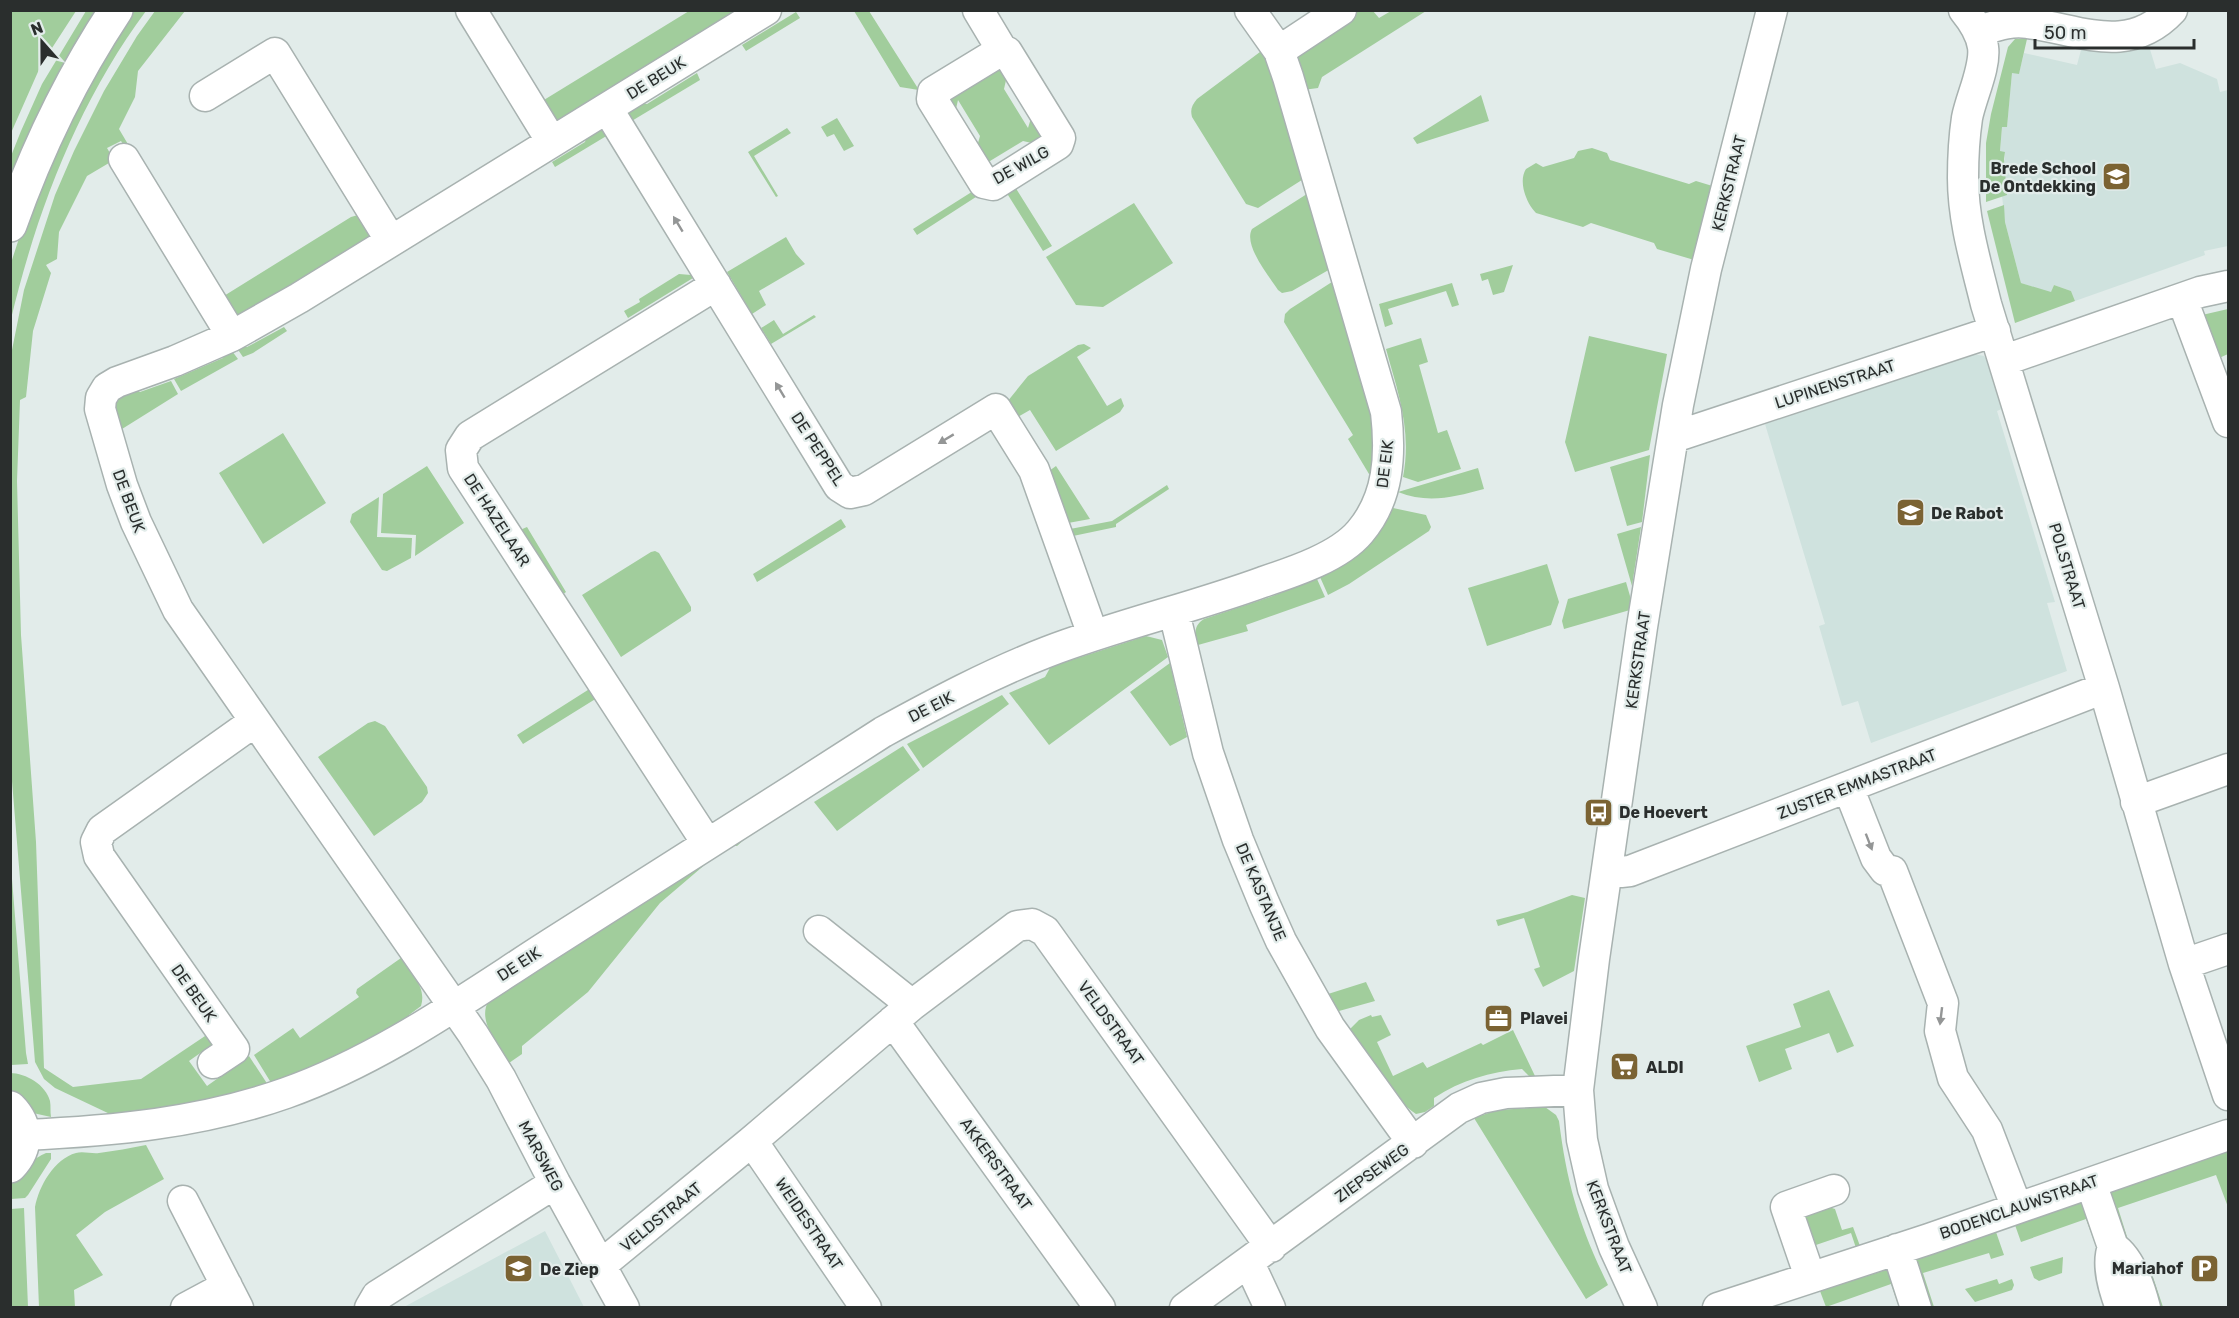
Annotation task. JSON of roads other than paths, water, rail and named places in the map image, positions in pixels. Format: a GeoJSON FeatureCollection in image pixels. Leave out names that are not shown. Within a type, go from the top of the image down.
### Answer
{"type":"FeatureCollection","features":[{"type":"Feature","properties":{"kind":"main road"},"geometry":{"type":"LineString","coordinates":[[10,225],[50,126],[75,76],[116,10]]}},
{"type":"Feature","properties":{"kind":"main road"},"geometry":{"type":"LineString","coordinates":[[10,1166],[20,1155],[24,1142],[17,1121]]}},
{"type":"Feature","properties":{"kind":"street"},"geometry":{"type":"LineString","coordinates":[[471,10],[552,142]]}},
{"type":"Feature","properties":{"kind":"street","name":"DE WILG"},"geometry":{"type":"LineString","coordinates":[[978,10],[1060,138],[1058,144],[993,185],[984,183],[932,99],[933,92],[1002,50]]}},
{"type":"Feature","properties":{"kind":"street","name":"DE EIK"},"geometry":{"type":"LineString","coordinates":[[17,1121],[139,1127],[184,1121],[286,1093],[346,1067],[404,1038],[454,1007],[707,843],[910,717],[1006,670],[1093,635],[1174,612],[1282,576],[1315,562],[1340,548],[1358,534],[1371,516],[1382,494],[1388,466],[1389,437],[1386,412],[1279,51],[1250,10]]}},
{"type":"Feature","properties":{"kind":"street"},"geometry":{"type":"LineString","coordinates":[[1279,51],[1341,10]]}},
{"type":"Feature","properties":{"kind":"street","name":"KERKSTRAAT"},"geometry":{"type":"LineString","coordinates":[[1642,1308],[1614,1247],[1593,1189],[1582,1140],[1578,1090],[1593,970],[1649,585],[1678,405],[1706,269],[1772,10]]}},
{"type":"Feature","properties":{"kind":"street"},"geometry":{"type":"LineString","coordinates":[[1971,21],[2027,22],[2086,36],[2110,37],[2139,32],[2155,25],[2172,10]]}},
{"type":"Feature","properties":{"kind":"street","name":"DE BEUK"},"geometry":{"type":"LineString","coordinates":[[454,1007],[182,617],[155,567],[122,485],[100,409],[101,398],[107,388],[117,382],[175,361],[232,336],[300,298],[762,12]]}},
{"type":"Feature","properties":{"kind":"street","name":"POLSTRAAT"},"geometry":{"type":"LineString","coordinates":[[1971,21],[1983,47],[1983,58],[1968,118],[1963,179],[1965,213],[1975,259],[2184,964],[2229,1095]]}},
{"type":"Feature","properties":{"kind":"street"},"geometry":{"type":"LineString","coordinates":[[205,96],[275,53],[391,241]]}},
{"type":"Feature","properties":{"kind":"street","name":"DE PEPPEL"},"geometry":{"type":"LineString","coordinates":[[607,108],[839,486],[850,493],[864,490],[996,409],[1034,470],[1093,635]]}},
{"type":"Feature","properties":{"kind":"street"},"geometry":{"type":"LineString","coordinates":[[124,159],[232,336]]}},
{"type":"Feature","properties":{"kind":"street","name":"DE HAZELAAR"},"geometry":{"type":"LineString","coordinates":[[707,843],[463,468],[461,450],[470,436],[716,285]]}},
{"type":"Feature","properties":{"kind":"street"},"geometry":{"type":"LineString","coordinates":[[2005,360],[2182,298],[2229,286]]}},
{"type":"Feature","properties":{"kind":"street"},"geometry":{"type":"LineString","coordinates":[[2182,298],[2229,422]]}},
{"type":"Feature","properties":{"kind":"street","name":"LUPINENSTRAAT"},"geometry":{"type":"LineString","coordinates":[[1674,437],[1995,332]]}},
{"type":"Feature","properties":{"kind":"street","name":"DE KASTANJE"},"geometry":{"type":"LineString","coordinates":[[1174,612],[1208,753],[1238,840],[1281,941],[1330,1028],[1413,1143]]}},
{"type":"Feature","properties":{"kind":"street","name":"ZUSTER EMMASTRAAT"},"geometry":{"type":"LineString","coordinates":[[1609,868],[1621,872],[1630,871],[2104,688]]}},
{"type":"Feature","properties":{"kind":"street","name":"DE BEUK"},"geometry":{"type":"LineString","coordinates":[[213,1063],[234,1049],[99,856],[96,842],[102,830],[254,722]]}},
{"type":"Feature","properties":{"kind":"street"},"geometry":{"type":"LineString","coordinates":[[2136,802],[2229,770]]}},
{"type":"Feature","properties":{"kind":"street"},"geometry":{"type":"LineString","coordinates":[[1848,787],[1876,858],[1885,870],[1892,871],[1943,1003],[1940,1031],[1953,1078],[1987,1130],[2017,1208]]}},
{"type":"Feature","properties":{"kind":"street","name":"VELDSTRAAT"},"geometry":{"type":"LineString","coordinates":[[601,1265],[752,1142],[903,1013],[1017,926],[1032,924],[1045,931],[1260,1255],[1270,1308]]}},
{"type":"Feature","properties":{"kind":"street"},"geometry":{"type":"LineString","coordinates":[[819,931],[903,1013]]}},
{"type":"Feature","properties":{"kind":"street"},"geometry":{"type":"LineString","coordinates":[[2184,964],[2229,949]]}},
{"type":"Feature","properties":{"kind":"street","name":"MARSWEG"},"geometry":{"type":"LineString","coordinates":[[454,1007],[501,1079],[624,1308]]}},
{"type":"Feature","properties":{"kind":"street","name":"AKKERSTRAAT"},"geometry":{"type":"LineString","coordinates":[[903,1013],[1100,1308]]}},
{"type":"Feature","properties":{"kind":"street","name":"ZIEPSEWEG"},"geometry":{"type":"LineString","coordinates":[[1185,1308],[1459,1108],[1480,1098],[1506,1093],[1578,1090]]}},
{"type":"Feature","properties":{"kind":"street","name":"BODENCLAUWSTRAAT"},"geometry":{"type":"LineString","coordinates":[[1718,1308],[2229,1135]]}},
{"type":"Feature","properties":{"kind":"street","name":"WEIDESTRAAT"},"geometry":{"type":"LineString","coordinates":[[752,1142],[866,1308]]}},
{"type":"Feature","properties":{"kind":"street"},"geometry":{"type":"LineString","coordinates":[[370,1308],[377,1296],[555,1183]]}},
{"type":"Feature","properties":{"kind":"street"},"geometry":{"type":"LineString","coordinates":[[2091,1183],[2113,1247],[2118,1251],[2136,1280],[2145,1308]]}},
{"type":"Feature","properties":{"kind":"street"},"geometry":{"type":"LineString","coordinates":[[1810,1277],[1786,1207],[1834,1190]]}},
{"type":"Feature","properties":{"kind":"street"},"geometry":{"type":"LineString","coordinates":[[183,1201],[232,1297],[186,1308]]}},
{"type":"Feature","properties":{"kind":"street"},"geometry":{"type":"LineString","coordinates":[[2113,1247],[2112,1274],[2121,1308]]}},
{"type":"Feature","properties":{"kind":"street"},"geometry":{"type":"LineString","coordinates":[[1897,1249],[1916,1308]]}},
{"type":"Feature","properties":{"kind":"place","name":"Brede School De Ontdekking"},"geometry":{"type":"Point","coordinates":[2117,177]}},
{"type":"Feature","properties":{"kind":"place","name":"De Rabot"},"geometry":{"type":"Point","coordinates":[1910,513]}},
{"type":"Feature","properties":{"kind":"place","name":"De Hoevert"},"geometry":{"type":"Point","coordinates":[1598,812]}},
{"type":"Feature","properties":{"kind":"place","name":"Plavei"},"geometry":{"type":"Point","coordinates":[1499,1018]}},
{"type":"Feature","properties":{"kind":"place","name":"ALDI"},"geometry":{"type":"Point","coordinates":[1625,1067]}},
{"type":"Feature","properties":{"kind":"place","name":"Mariahof"},"geometry":{"type":"Point","coordinates":[2204,1268]}},
{"type":"Feature","properties":{"kind":"place","name":"De Ziep"},"geometry":{"type":"Point","coordinates":[519,1269]}}]}
